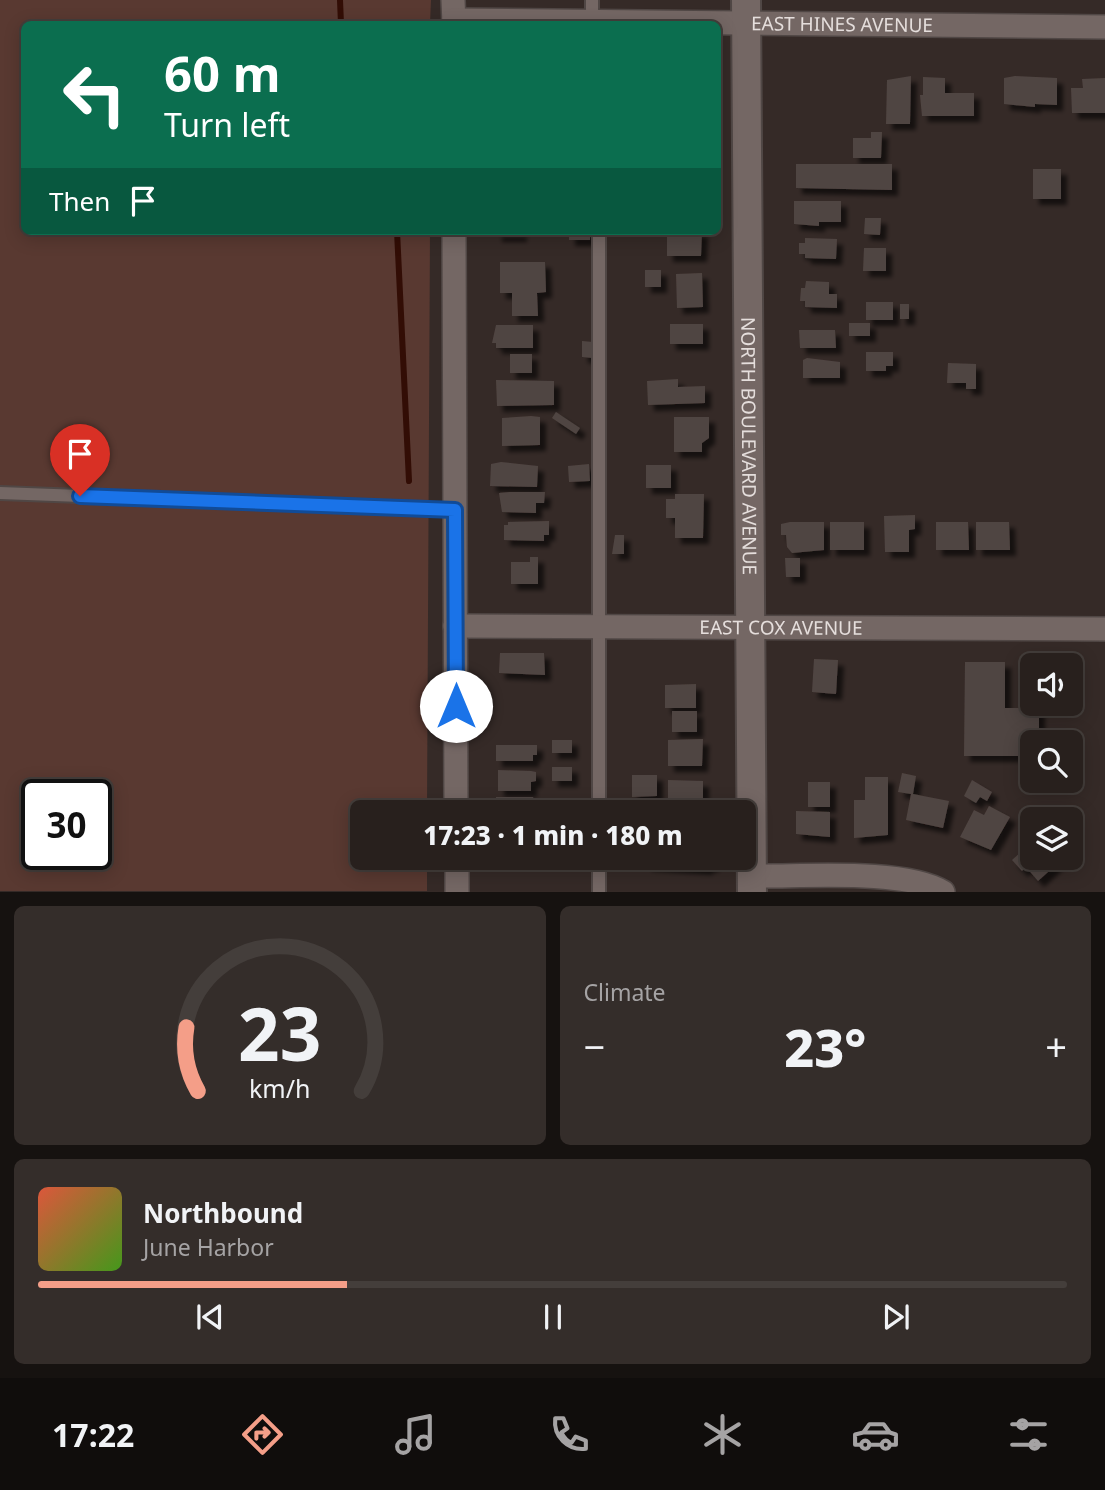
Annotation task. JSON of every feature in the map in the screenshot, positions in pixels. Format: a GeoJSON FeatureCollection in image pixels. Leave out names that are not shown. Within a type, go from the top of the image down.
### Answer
{"type":"FeatureCollection","features":[{"type":"Feature","properties":{"kind":"street","name":"EAST HINES AVENUE"},"geometry":{"type":"LineString","coordinates":[[454,15],[747,13],[1105,27]]}},
{"type":"Feature","properties":{"kind":"street","name":"NORTH BOULEVARD AVENUE"},"geometry":{"type":"LineString","coordinates":[[747,13],[752,884]]}},
{"type":"Feature","properties":{"kind":"street"},"geometry":{"type":"LineString","coordinates":[[454,235],[456,800]]}},
{"type":"Feature","properties":{"kind":"street","name":"EAST COX AVENUE"},"geometry":{"type":"LineString","coordinates":[[455,626],[1105,629]]}},
{"type":"Feature","properties":{"kind":"street"},"geometry":{"type":"LineString","coordinates":[[457,870],[457,891]]}},
{"type":"Feature","properties":{"kind":"street"},"geometry":{"type":"LineString","coordinates":[[752,884],[879,878],[912,881],[943,891]]}},
{"type":"Feature","properties":{"kind":"lane"},"geometry":{"type":"LineString","coordinates":[[599,235],[599,800]]}},
{"type":"Feature","properties":{"kind":"lane"},"geometry":{"type":"LineString","coordinates":[[0,493],[455,510]]}},
{"type":"Feature","properties":{"kind":"lane"},"geometry":{"type":"LineString","coordinates":[[599,870],[599,891]]}},
{"type":"Feature","properties":{"kind":"shaded area"},"geometry":{"type":"Polygon","coordinates":[[[0,0],[431,0],[430,21],[21,21],[21,235],[430,235],[427,800],[350,800],[350,870],[427,870],[427,891],[0,891],[0,0]]]}},
{"type":"Feature","properties":{"kind":"building"},"geometry":{"type":"Polygon","coordinates":[[[911,76],[910,124],[886,124],[887,80],[911,76]]]}},
{"type":"Feature","properties":{"kind":"building"},"geometry":{"type":"Polygon","coordinates":[[[923,77],[945,78],[945,93],[974,93],[974,116],[922,116],[920,95],[923,95],[923,77]]]}},
{"type":"Feature","properties":{"kind":"building"},"geometry":{"type":"Polygon","coordinates":[[[1004,78],[1057,78],[1057,105],[1035,104],[1035,107],[1004,104],[1004,78]]]}},
{"type":"Feature","properties":{"kind":"building"},"geometry":{"type":"Polygon","coordinates":[[[1105,78],[1105,113],[1072,113],[1071,88],[1083,88],[1082,79],[1105,78]]]}},
{"type":"Feature","properties":{"kind":"building"},"geometry":{"type":"Polygon","coordinates":[[[871,132],[882,132],[881,158],[853,158],[853,138],[871,138],[871,132]]]}},
{"type":"Feature","properties":{"kind":"building"},"geometry":{"type":"Polygon","coordinates":[[[796,164],[892,164],[892,190],[796,188],[796,164]]]}},
{"type":"Feature","properties":{"kind":"building"},"geometry":{"type":"Polygon","coordinates":[[[1033,169],[1061,169],[1061,199],[1033,199],[1033,169]]]}},
{"type":"Feature","properties":{"kind":"building"},"geometry":{"type":"Polygon","coordinates":[[[794,201],[841,201],[841,222],[819,222],[819,226],[794,224],[794,201]]]}},
{"type":"Feature","properties":{"kind":"building"},"geometry":{"type":"Polygon","coordinates":[[[865,218],[881,218],[880,235],[864,234],[865,218]]]}},
{"type":"Feature","properties":{"kind":"building"},"geometry":{"type":"Polygon","coordinates":[[[569,235],[590,235],[590,240],[569,240],[569,235]]]}},
{"type":"Feature","properties":{"kind":"building"},"geometry":{"type":"Polygon","coordinates":[[[667,235],[702,235],[701,256],[667,256],[667,235]]]}},
{"type":"Feature","properties":{"kind":"building"},"geometry":{"type":"Polygon","coordinates":[[[805,238],[837,239],[836,259],[805,258],[805,254],[799,254],[799,243],[805,243],[805,238]]]}},
{"type":"Feature","properties":{"kind":"building"},"geometry":{"type":"Polygon","coordinates":[[[864,248],[886,248],[886,271],[863,271],[864,248]]]}},
{"type":"Feature","properties":{"kind":"building"},"geometry":{"type":"Polygon","coordinates":[[[500,262],[545,262],[546,292],[537,293],[538,316],[512,316],[512,293],[500,293],[500,262]]]}},
{"type":"Feature","properties":{"kind":"building"},"geometry":{"type":"Polygon","coordinates":[[[645,270],[661,270],[661,287],[645,287],[645,270]]]}},
{"type":"Feature","properties":{"kind":"building"},"geometry":{"type":"Polygon","coordinates":[[[702,273],[703,307],[677,308],[676,274],[702,273]]]}},
{"type":"Feature","properties":{"kind":"building"},"geometry":{"type":"Polygon","coordinates":[[[806,281],[829,282],[829,294],[837,294],[837,308],[805,307],[805,301],[800,301],[801,288],[805,288],[806,281]]]}},
{"type":"Feature","properties":{"kind":"building"},"geometry":{"type":"Polygon","coordinates":[[[866,302],[893,302],[893,320],[866,320],[866,302]]]}},
{"type":"Feature","properties":{"kind":"building"},"geometry":{"type":"Polygon","coordinates":[[[900,304],[909,304],[909,319],[900,319],[900,304]]]}},
{"type":"Feature","properties":{"kind":"building"},"geometry":{"type":"Polygon","coordinates":[[[849,323],[870,323],[870,336],[849,336],[849,323]]]}},
{"type":"Feature","properties":{"kind":"building"},"geometry":{"type":"Polygon","coordinates":[[[670,324],[703,324],[703,344],[670,344],[670,324]]]}},
{"type":"Feature","properties":{"kind":"building"},"geometry":{"type":"Polygon","coordinates":[[[496,325],[533,325],[533,348],[496,348],[496,343],[492,343],[496,325]]]}},
{"type":"Feature","properties":{"kind":"building"},"geometry":{"type":"Polygon","coordinates":[[[799,330],[835,330],[836,348],[800,348],[799,330]]]}},
{"type":"Feature","properties":{"kind":"building"},"geometry":{"type":"Polygon","coordinates":[[[582,341],[593,342],[593,358],[582,357],[582,341]]]}},
{"type":"Feature","properties":{"kind":"building"},"geometry":{"type":"Polygon","coordinates":[[[866,352],[893,352],[893,366],[886,366],[886,371],[866,371],[866,352]]]}},
{"type":"Feature","properties":{"kind":"building"},"geometry":{"type":"Polygon","coordinates":[[[510,354],[532,354],[532,373],[510,373],[510,354]]]}},
{"type":"Feature","properties":{"kind":"building"},"geometry":{"type":"Polygon","coordinates":[[[807,358],[840,362],[840,378],[803,378],[803,360],[807,358]]]}},
{"type":"Feature","properties":{"kind":"building"},"geometry":{"type":"Polygon","coordinates":[[[948,363],[976,364],[976,389],[966,389],[966,383],[947,383],[948,363]]]}},
{"type":"Feature","properties":{"kind":"building"},"geometry":{"type":"Polygon","coordinates":[[[678,379],[678,387],[705,386],[705,403],[648,405],[647,381],[678,379]]]}},
{"type":"Feature","properties":{"kind":"building"},"geometry":{"type":"Polygon","coordinates":[[[496,380],[554,381],[554,405],[497,406],[496,380]]]}},
{"type":"Feature","properties":{"kind":"building"},"geometry":{"type":"Polygon","coordinates":[[[556,412],[580,428],[576,434],[552,418],[556,412]]]}},
{"type":"Feature","properties":{"kind":"building"},"geometry":{"type":"Polygon","coordinates":[[[540,417],[540,445],[502,446],[502,418],[540,417]]]}},
{"type":"Feature","properties":{"kind":"building"},"geometry":{"type":"Polygon","coordinates":[[[674,417],[709,417],[709,438],[702,443],[702,452],[674,452],[674,417]]]}},
{"type":"Feature","properties":{"kind":"building"},"geometry":{"type":"Polygon","coordinates":[[[501,462],[538,466],[537,487],[490,486],[491,464],[501,462]]]}},
{"type":"Feature","properties":{"kind":"building"},"geometry":{"type":"Polygon","coordinates":[[[589,464],[590,481],[569,482],[568,466],[589,464]]]}},
{"type":"Feature","properties":{"kind":"building"},"geometry":{"type":"Polygon","coordinates":[[[646,465],[671,465],[671,488],[646,488],[646,465]]]}},
{"type":"Feature","properties":{"kind":"building"},"geometry":{"type":"Polygon","coordinates":[[[545,492],[544,503],[536,503],[536,513],[502,512],[499,493],[545,492]]]}},
{"type":"Feature","properties":{"kind":"building"},"geometry":{"type":"Polygon","coordinates":[[[675,494],[704,494],[703,538],[675,538],[675,518],[666,518],[666,499],[675,499],[675,494]]]}},
{"type":"Feature","properties":{"kind":"building"},"geometry":{"type":"Polygon","coordinates":[[[915,515],[915,529],[909,530],[909,552],[885,552],[884,516],[915,515]]]}},
{"type":"Feature","properties":{"kind":"building"},"geometry":{"type":"Polygon","coordinates":[[[549,521],[549,535],[544,535],[544,541],[504,540],[504,525],[508,525],[508,522],[549,521]]]}},
{"type":"Feature","properties":{"kind":"building"},"geometry":{"type":"Polygon","coordinates":[[[824,522],[824,550],[792,553],[787,547],[786,535],[781,535],[781,524],[824,522]]]}},
{"type":"Feature","properties":{"kind":"building"},"geometry":{"type":"Polygon","coordinates":[[[830,522],[864,522],[864,550],[830,550],[830,522]]]}},
{"type":"Feature","properties":{"kind":"building"},"geometry":{"type":"Polygon","coordinates":[[[936,522],[968,522],[969,550],[936,550],[936,522]]]}},
{"type":"Feature","properties":{"kind":"building"},"geometry":{"type":"Polygon","coordinates":[[[976,522],[1009,522],[1010,550],[976,550],[976,522]]]}},
{"type":"Feature","properties":{"kind":"building"},"geometry":{"type":"Polygon","coordinates":[[[615,535],[624,535],[624,554],[612,554],[615,535]]]}},
{"type":"Feature","properties":{"kind":"building"},"geometry":{"type":"Polygon","coordinates":[[[530,557],[538,557],[538,584],[511,584],[511,562],[530,562],[530,557]]]}},
{"type":"Feature","properties":{"kind":"building"},"geometry":{"type":"Polygon","coordinates":[[[785,558],[800,558],[800,577],[786,577],[785,558]]]}},
{"type":"Feature","properties":{"kind":"building"},"geometry":{"type":"Polygon","coordinates":[[[500,653],[544,653],[545,675],[499,673],[500,653]]]}},
{"type":"Feature","properties":{"kind":"building"},"geometry":{"type":"Polygon","coordinates":[[[814,659],[838,660],[836,694],[812,692],[814,659]]]}},
{"type":"Feature","properties":{"kind":"building"},"geometry":{"type":"Polygon","coordinates":[[[965,662],[1005,662],[1005,708],[1020,708],[1020,716],[1039,716],[1039,730],[1020,730],[1020,756],[964,756],[965,662]]]}},
{"type":"Feature","properties":{"kind":"building"},"geometry":{"type":"Polygon","coordinates":[[[696,684],[696,708],[665,708],[665,685],[696,684]]]}},
{"type":"Feature","properties":{"kind":"building"},"geometry":{"type":"Polygon","coordinates":[[[672,711],[697,711],[697,732],[672,732],[672,711]]]}},
{"type":"Feature","properties":{"kind":"building"},"geometry":{"type":"Polygon","coordinates":[[[703,739],[702,766],[668,766],[668,740],[703,739]]]}},
{"type":"Feature","properties":{"kind":"building"},"geometry":{"type":"Polygon","coordinates":[[[552,740],[572,740],[572,753],[552,753],[552,740]]]}},
{"type":"Feature","properties":{"kind":"building"},"geometry":{"type":"Polygon","coordinates":[[[496,745],[537,745],[537,755],[533,755],[533,761],[496,761],[496,745]]]}},
{"type":"Feature","properties":{"kind":"building"},"geometry":{"type":"Polygon","coordinates":[[[552,767],[572,767],[572,781],[552,781],[552,767]]]}},
{"type":"Feature","properties":{"kind":"building"},"geometry":{"type":"Polygon","coordinates":[[[498,770],[536,772],[536,781],[531,782],[531,791],[498,791],[498,770]]]}},
{"type":"Feature","properties":{"kind":"building"},"geometry":{"type":"Polygon","coordinates":[[[902,773],[916,776],[913,794],[949,801],[943,828],[906,820],[911,794],[898,792],[902,773]]]}},
{"type":"Feature","properties":{"kind":"building"},"geometry":{"type":"Polygon","coordinates":[[[632,775],[657,775],[657,796],[632,797],[632,775]]]}},
{"type":"Feature","properties":{"kind":"building"},"geometry":{"type":"Polygon","coordinates":[[[865,777],[888,777],[888,835],[854,838],[854,800],[865,800],[865,777]]]}},
{"type":"Feature","properties":{"kind":"building"},"geometry":{"type":"Polygon","coordinates":[[[668,780],[703,781],[703,800],[668,800],[668,780]]]}},
{"type":"Feature","properties":{"kind":"building"},"geometry":{"type":"Polygon","coordinates":[[[972,780],[992,792],[987,801],[980,797],[976,803],[964,796],[972,780]]]}},
{"type":"Feature","properties":{"kind":"building"},"geometry":{"type":"Polygon","coordinates":[[[808,782],[830,782],[830,807],[808,807],[808,782]]]}},
{"type":"Feature","properties":{"kind":"building"},"geometry":{"type":"Polygon","coordinates":[[[496,797],[533,797],[534,800],[496,800],[496,797]]]}},
{"type":"Feature","properties":{"kind":"building"},"geometry":{"type":"Polygon","coordinates":[[[989,806],[1010,817],[991,850],[960,837],[974,810],[984,815],[989,806]]]}},
{"type":"Feature","properties":{"kind":"building"},"geometry":{"type":"Polygon","coordinates":[[[796,811],[830,812],[830,837],[796,834],[796,811]]]}},
{"type":"Feature","properties":{"kind":"building"},"geometry":{"type":"Polygon","coordinates":[[[1020,853],[1020,869],[1012,860],[1020,853]]]}},
{"type":"Feature","properties":{"kind":"building"},"geometry":{"type":"Polygon","coordinates":[[[1029,870],[1050,870],[1038,881],[1029,870]]]}},
{"type":"Feature","properties":{"kind":"waterway"},"geometry":{"type":"LineString","coordinates":[[340,0],[341,21]]}},
{"type":"Feature","properties":{"kind":"waterway"},"geometry":{"type":"LineString","coordinates":[[397,235],[409,481]]}},
{"type":"Feature","properties":{"kind":"route"},"geometry":{"type":"LineString","coordinates":[[80,496],[455,510],[456,706]]}}]}
